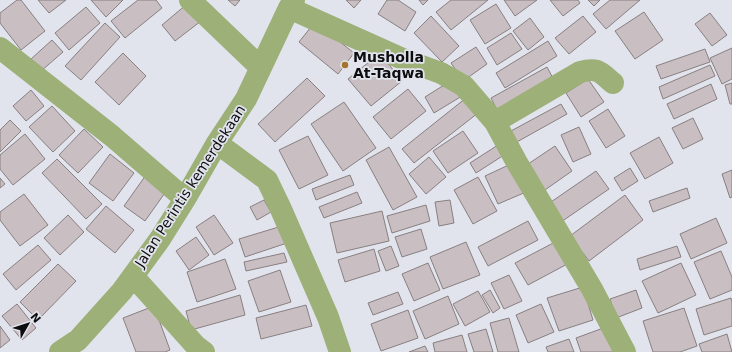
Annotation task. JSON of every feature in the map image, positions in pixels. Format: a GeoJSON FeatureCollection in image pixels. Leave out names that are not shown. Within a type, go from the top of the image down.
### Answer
{"type":"FeatureCollection","features":[{"type":"Feature","properties":{"kind":"street"},"geometry":{"type":"LineString","coordinates":[[190,0],[260,67]]}},
{"type":"Feature","properties":{"kind":"street"},"geometry":{"type":"LineString","coordinates":[[291,4],[405,60],[441,73],[464,86],[496,122],[516,160],[592,289],[625,352]]}},
{"type":"Feature","properties":{"kind":"street","name":"Jalan Perintis kemerdekaan"},"geometry":{"type":"LineString","coordinates":[[60,352],[78,340],[122,292],[160,239],[217,143],[246,99],[291,4]]}},
{"type":"Feature","properties":{"kind":"street"},"geometry":{"type":"LineString","coordinates":[[0,48],[112,136],[185,199]]}},
{"type":"Feature","properties":{"kind":"street"},"geometry":{"type":"LineString","coordinates":[[496,122],[580,72],[590,69],[601,72],[613,83]]}},
{"type":"Feature","properties":{"kind":"street"},"geometry":{"type":"LineString","coordinates":[[217,143],[267,180],[328,317],[340,352]]}},
{"type":"Feature","properties":{"kind":"street"},"geometry":{"type":"LineString","coordinates":[[133,276],[196,346],[204,352]]}},
{"type":"Feature","properties":{"kind":"building"},"geometry":{"type":"Polygon","coordinates":[[[17,0],[21,0],[45,31],[21,50],[0,23],[0,13],[17,0]]]}},
{"type":"Feature","properties":{"kind":"building"},"geometry":{"type":"Polygon","coordinates":[[[38,0],[66,0],[49,13],[38,0]]]}},
{"type":"Feature","properties":{"kind":"building"},"geometry":{"type":"Polygon","coordinates":[[[91,0],[123,0],[106,17],[91,0]]]}},
{"type":"Feature","properties":{"kind":"building"},"geometry":{"type":"Polygon","coordinates":[[[138,0],[156,0],[162,8],[125,38],[111,21],[138,0]]]}},
{"type":"Feature","properties":{"kind":"building"},"geometry":{"type":"Polygon","coordinates":[[[228,0],[240,0],[235,6],[228,0]]]}},
{"type":"Feature","properties":{"kind":"building"},"geometry":{"type":"Polygon","coordinates":[[[346,0],[361,0],[354,8],[346,0]]]}},
{"type":"Feature","properties":{"kind":"building"},"geometry":{"type":"Polygon","coordinates":[[[387,0],[398,0],[416,12],[405,31],[378,14],[387,0]]]}},
{"type":"Feature","properties":{"kind":"building"},"geometry":{"type":"Polygon","coordinates":[[[419,0],[428,0],[423,5],[419,0]]]}},
{"type":"Feature","properties":{"kind":"building"},"geometry":{"type":"Polygon","coordinates":[[[451,0],[488,0],[451,30],[436,12],[451,0]]]}},
{"type":"Feature","properties":{"kind":"building"},"geometry":{"type":"Polygon","coordinates":[[[504,0],[537,0],[515,16],[504,0]]]}},
{"type":"Feature","properties":{"kind":"building"},"geometry":{"type":"Polygon","coordinates":[[[550,0],[578,0],[580,3],[563,16],[550,0]]]}},
{"type":"Feature","properties":{"kind":"building"},"geometry":{"type":"Polygon","coordinates":[[[588,0],[600,0],[594,6],[588,0]]]}},
{"type":"Feature","properties":{"kind":"building"},"geometry":{"type":"Polygon","coordinates":[[[610,0],[640,0],[606,29],[593,14],[610,0]]]}},
{"type":"Feature","properties":{"kind":"building"},"geometry":{"type":"Polygon","coordinates":[[[187,4],[201,21],[175,41],[162,25],[187,4]]]}},
{"type":"Feature","properties":{"kind":"building"},"geometry":{"type":"Polygon","coordinates":[[[496,4],[511,28],[485,44],[470,20],[496,4]]]}},
{"type":"Feature","properties":{"kind":"building"},"geometry":{"type":"Polygon","coordinates":[[[86,7],[100,23],[69,50],[55,33],[86,7]]]}},
{"type":"Feature","properties":{"kind":"building"},"geometry":{"type":"Polygon","coordinates":[[[644,12],[663,40],[635,59],[615,31],[644,12]]]}},
{"type":"Feature","properties":{"kind":"building"},"geometry":{"type":"Polygon","coordinates":[[[710,13],[727,35],[712,46],[695,24],[710,13]]]}},
{"type":"Feature","properties":{"kind":"building"},"geometry":{"type":"Polygon","coordinates":[[[431,16],[459,46],[442,62],[414,33],[431,16]]]}},
{"type":"Feature","properties":{"kind":"building"},"geometry":{"type":"Polygon","coordinates":[[[583,16],[596,32],[569,54],[555,38],[583,16]]]}},
{"type":"Feature","properties":{"kind":"building"},"geometry":{"type":"Polygon","coordinates":[[[530,18],[544,37],[528,50],[513,31],[530,18]]]}},
{"type":"Feature","properties":{"kind":"building"},"geometry":{"type":"Polygon","coordinates":[[[315,22],[354,53],[338,74],[299,42],[315,22]]]}},
{"type":"Feature","properties":{"kind":"building"},"geometry":{"type":"Polygon","coordinates":[[[105,23],[120,37],[81,80],[65,66],[105,23]]]}},
{"type":"Feature","properties":{"kind":"building"},"geometry":{"type":"Polygon","coordinates":[[[511,33],[522,49],[497,65],[487,48],[511,33]]]}},
{"type":"Feature","properties":{"kind":"building"},"geometry":{"type":"Polygon","coordinates":[[[52,40],[63,52],[41,71],[31,59],[52,40]]]}},
{"type":"Feature","properties":{"kind":"building"},"geometry":{"type":"Polygon","coordinates":[[[548,41],[557,56],[505,88],[496,73],[548,41]]]}},
{"type":"Feature","properties":{"kind":"building"},"geometry":{"type":"Polygon","coordinates":[[[476,47],[487,64],[463,81],[451,63],[476,47]]]}},
{"type":"Feature","properties":{"kind":"building"},"geometry":{"type":"Polygon","coordinates":[[[732,48],[732,79],[722,84],[710,58],[732,48]]]}},
{"type":"Feature","properties":{"kind":"building"},"geometry":{"type":"Polygon","coordinates":[[[705,49],[710,62],[661,79],[656,66],[705,49]]]}},
{"type":"Feature","properties":{"kind":"building"},"geometry":{"type":"Polygon","coordinates":[[[123,53],[146,76],[119,105],[95,82],[123,53]]]}},
{"type":"Feature","properties":{"kind":"building"},"geometry":{"type":"Polygon","coordinates":[[[380,53],[402,81],[371,106],[348,79],[380,53]]]}},
{"type":"Feature","properties":{"kind":"building"},"geometry":{"type":"Polygon","coordinates":[[[710,65],[715,76],[663,99],[659,87],[710,65]]]}},
{"type":"Feature","properties":{"kind":"building"},"geometry":{"type":"Polygon","coordinates":[[[547,67],[555,82],[499,114],[491,98],[547,67]]]}},
{"type":"Feature","properties":{"kind":"building"},"geometry":{"type":"Polygon","coordinates":[[[307,78],[325,96],[275,142],[258,124],[307,78]]]}},
{"type":"Feature","properties":{"kind":"building"},"geometry":{"type":"Polygon","coordinates":[[[588,79],[604,102],[581,117],[566,93],[588,79]]]}},
{"type":"Feature","properties":{"kind":"building"},"geometry":{"type":"Polygon","coordinates":[[[452,80],[462,96],[434,113],[425,97],[452,80]]]}},
{"type":"Feature","properties":{"kind":"building"},"geometry":{"type":"Polygon","coordinates":[[[732,83],[732,104],[730,104],[725,85],[732,83]]]}},
{"type":"Feature","properties":{"kind":"building"},"geometry":{"type":"Polygon","coordinates":[[[711,84],[717,99],[674,119],[667,104],[711,84]]]}},
{"type":"Feature","properties":{"kind":"building"},"geometry":{"type":"Polygon","coordinates":[[[408,89],[426,111],[391,139],[373,117],[408,89]]]}},
{"type":"Feature","properties":{"kind":"building"},"geometry":{"type":"Polygon","coordinates":[[[31,90],[44,106],[26,121],[13,106],[31,90]]]}},
{"type":"Feature","properties":{"kind":"building"},"geometry":{"type":"Polygon","coordinates":[[[466,98],[478,113],[414,163],[402,149],[466,98]]]}},
{"type":"Feature","properties":{"kind":"building"},"geometry":{"type":"Polygon","coordinates":[[[344,102],[376,148],[343,171],[311,124],[344,102]]]}},
{"type":"Feature","properties":{"kind":"building"},"geometry":{"type":"Polygon","coordinates":[[[561,104],[567,114],[515,143],[509,132],[561,104]]]}},
{"type":"Feature","properties":{"kind":"building"},"geometry":{"type":"Polygon","coordinates":[[[52,106],[75,131],[53,152],[29,127],[52,106]]]}},
{"type":"Feature","properties":{"kind":"building"},"geometry":{"type":"Polygon","coordinates":[[[608,109],[625,136],[606,148],[589,121],[608,109]]]}},
{"type":"Feature","properties":{"kind":"building"},"geometry":{"type":"Polygon","coordinates":[[[693,118],[703,139],[683,149],[672,128],[693,118]]]}},
{"type":"Feature","properties":{"kind":"building"},"geometry":{"type":"Polygon","coordinates":[[[10,120],[21,131],[0,152],[0,130],[10,120]]]}},
{"type":"Feature","properties":{"kind":"building"},"geometry":{"type":"Polygon","coordinates":[[[579,127],[591,154],[573,162],[561,135],[579,127]]]}},
{"type":"Feature","properties":{"kind":"building"},"geometry":{"type":"Polygon","coordinates":[[[84,129],[103,147],[78,173],[59,155],[84,129]]]}},
{"type":"Feature","properties":{"kind":"building"},"geometry":{"type":"Polygon","coordinates":[[[463,131],[478,153],[448,173],[433,151],[463,131]]]}},
{"type":"Feature","properties":{"kind":"building"},"geometry":{"type":"Polygon","coordinates":[[[25,134],[45,159],[13,185],[0,169],[0,155],[25,134]]]}},
{"type":"Feature","properties":{"kind":"building"},"geometry":{"type":"Polygon","coordinates":[[[308,136],[328,175],[299,189],[279,150],[308,136]]]}},
{"type":"Feature","properties":{"kind":"building"},"geometry":{"type":"Polygon","coordinates":[[[659,137],[673,163],[645,179],[630,153],[659,137]]]}},
{"type":"Feature","properties":{"kind":"building"},"geometry":{"type":"Polygon","coordinates":[[[498,145],[504,155],[476,173],[470,163],[498,145]]]}},
{"type":"Feature","properties":{"kind":"building"},"geometry":{"type":"Polygon","coordinates":[[[555,146],[572,171],[542,192],[525,166],[555,146]]]}},
{"type":"Feature","properties":{"kind":"building"},"geometry":{"type":"Polygon","coordinates":[[[389,147],[417,197],[393,210],[366,160],[389,147]]]}},
{"type":"Feature","properties":{"kind":"building"},"geometry":{"type":"Polygon","coordinates":[[[110,154],[134,173],[113,201],[89,183],[110,154]]]}},
{"type":"Feature","properties":{"kind":"building"},"geometry":{"type":"Polygon","coordinates":[[[429,157],[446,177],[426,194],[409,174],[429,157]]]}},
{"type":"Feature","properties":{"kind":"building"},"geometry":{"type":"Polygon","coordinates":[[[57,159],[102,204],[86,219],[42,173],[57,159]]]}},
{"type":"Feature","properties":{"kind":"building"},"geometry":{"type":"Polygon","coordinates":[[[513,163],[526,192],[498,204],[485,176],[513,163]]]}},
{"type":"Feature","properties":{"kind":"building"},"geometry":{"type":"Polygon","coordinates":[[[630,168],[638,181],[622,191],[614,178],[630,168]]]}},
{"type":"Feature","properties":{"kind":"building"},"geometry":{"type":"Polygon","coordinates":[[[732,170],[732,197],[730,198],[722,174],[732,170]]]}},
{"type":"Feature","properties":{"kind":"building"},"geometry":{"type":"Polygon","coordinates":[[[596,171],[609,189],[561,222],[548,204],[596,171]]]}},
{"type":"Feature","properties":{"kind":"building"},"geometry":{"type":"Polygon","coordinates":[[[146,175],[167,190],[145,221],[124,206],[146,175]]]}},
{"type":"Feature","properties":{"kind":"building"},"geometry":{"type":"Polygon","coordinates":[[[350,175],[354,185],[316,200],[312,189],[350,175]]]}},
{"type":"Feature","properties":{"kind":"building"},"geometry":{"type":"Polygon","coordinates":[[[478,177],[497,211],[473,224],[454,190],[478,177]]]}},
{"type":"Feature","properties":{"kind":"building"},"geometry":{"type":"Polygon","coordinates":[[[0,178],[5,184],[0,188],[0,178]]]}},
{"type":"Feature","properties":{"kind":"building"},"geometry":{"type":"Polygon","coordinates":[[[687,188],[690,198],[653,212],[649,201],[687,188]]]}},
{"type":"Feature","properties":{"kind":"building"},"geometry":{"type":"Polygon","coordinates":[[[357,192],[362,203],[324,218],[319,207],[357,192]]]}},
{"type":"Feature","properties":{"kind":"building"},"geometry":{"type":"Polygon","coordinates":[[[24,194],[48,225],[20,246],[0,220],[0,212],[24,194]]]}},
{"type":"Feature","properties":{"kind":"building"},"geometry":{"type":"Polygon","coordinates":[[[625,195],[643,220],[589,261],[570,236],[625,195]]]}},
{"type":"Feature","properties":{"kind":"building"},"geometry":{"type":"Polygon","coordinates":[[[264,200],[271,212],[257,220],[250,207],[264,200]]]}},
{"type":"Feature","properties":{"kind":"building"},"geometry":{"type":"Polygon","coordinates":[[[450,200],[454,223],[439,226],[435,202],[450,200]]]}},
{"type":"Feature","properties":{"kind":"building"},"geometry":{"type":"Polygon","coordinates":[[[426,205],[430,221],[392,233],[387,216],[426,205]]]}},
{"type":"Feature","properties":{"kind":"building"},"geometry":{"type":"Polygon","coordinates":[[[106,206],[134,230],[115,253],[86,229],[106,206]]]}},
{"type":"Feature","properties":{"kind":"building"},"geometry":{"type":"Polygon","coordinates":[[[382,211],[389,241],[337,253],[330,223],[382,211]]]}},
{"type":"Feature","properties":{"kind":"building"},"geometry":{"type":"Polygon","coordinates":[[[68,215],[84,232],[60,255],[44,238],[68,215]]]}},
{"type":"Feature","properties":{"kind":"building"},"geometry":{"type":"Polygon","coordinates":[[[214,215],[233,243],[214,255],[196,227],[214,215]]]}},
{"type":"Feature","properties":{"kind":"building"},"geometry":{"type":"Polygon","coordinates":[[[716,218],[727,243],[691,259],[680,234],[716,218]]]}},
{"type":"Feature","properties":{"kind":"building"},"geometry":{"type":"Polygon","coordinates":[[[528,221],[538,240],[488,266],[478,247],[528,221]]]}},
{"type":"Feature","properties":{"kind":"building"},"geometry":{"type":"Polygon","coordinates":[[[282,226],[287,243],[245,257],[239,239],[282,226]]]}},
{"type":"Feature","properties":{"kind":"building"},"geometry":{"type":"Polygon","coordinates":[[[421,229],[427,249],[402,257],[395,237],[421,229]]]}},
{"type":"Feature","properties":{"kind":"building"},"geometry":{"type":"Polygon","coordinates":[[[196,237],[209,255],[189,270],[176,251],[196,237]]]}},
{"type":"Feature","properties":{"kind":"building"},"geometry":{"type":"Polygon","coordinates":[[[559,240],[571,262],[528,285],[515,263],[559,240]]]}},
{"type":"Feature","properties":{"kind":"building"},"geometry":{"type":"Polygon","coordinates":[[[466,242],[480,275],[443,289],[430,257],[466,242]]]}},
{"type":"Feature","properties":{"kind":"building"},"geometry":{"type":"Polygon","coordinates":[[[38,245],[51,260],[16,290],[3,274],[38,245]]]}},
{"type":"Feature","properties":{"kind":"building"},"geometry":{"type":"Polygon","coordinates":[[[391,246],[399,266],[386,271],[378,251],[391,246]]]}},
{"type":"Feature","properties":{"kind":"building"},"geometry":{"type":"Polygon","coordinates":[[[677,246],[681,257],[640,270],[637,259],[677,246]]]}},
{"type":"Feature","properties":{"kind":"building"},"geometry":{"type":"Polygon","coordinates":[[[374,249],[380,271],[345,282],[338,260],[374,249]]]}},
{"type":"Feature","properties":{"kind":"building"},"geometry":{"type":"Polygon","coordinates":[[[721,251],[732,277],[732,290],[710,299],[694,262],[721,251]]]}},
{"type":"Feature","properties":{"kind":"building"},"geometry":{"type":"Polygon","coordinates":[[[284,253],[287,262],[246,271],[244,262],[284,253]]]}},
{"type":"Feature","properties":{"kind":"building"},"geometry":{"type":"Polygon","coordinates":[[[225,259],[236,289],[197,302],[187,272],[225,259]]]}},
{"type":"Feature","properties":{"kind":"building"},"geometry":{"type":"Polygon","coordinates":[[[428,263],[440,290],[414,301],[402,274],[428,263]]]}},
{"type":"Feature","properties":{"kind":"building"},"geometry":{"type":"Polygon","coordinates":[[[681,263],[696,295],[658,313],[642,281],[681,263]]]}},
{"type":"Feature","properties":{"kind":"building"},"geometry":{"type":"Polygon","coordinates":[[[58,264],[76,281],[38,320],[20,302],[58,264]]]}},
{"type":"Feature","properties":{"kind":"building"},"geometry":{"type":"Polygon","coordinates":[[[280,270],[291,302],[259,312],[248,281],[280,270]]]}},
{"type":"Feature","properties":{"kind":"building"},"geometry":{"type":"Polygon","coordinates":[[[509,275],[522,301],[504,309],[491,283],[509,275]]]}},
{"type":"Feature","properties":{"kind":"building"},"geometry":{"type":"Polygon","coordinates":[[[583,287],[593,320],[559,331],[547,298],[583,287]]]}},
{"type":"Feature","properties":{"kind":"building"},"geometry":{"type":"Polygon","coordinates":[[[490,290],[500,308],[493,313],[482,295],[490,290]]]}},
{"type":"Feature","properties":{"kind":"building"},"geometry":{"type":"Polygon","coordinates":[[[636,290],[642,308],[616,318],[610,299],[636,290]]]}},
{"type":"Feature","properties":{"kind":"building"},"geometry":{"type":"Polygon","coordinates":[[[478,291],[490,312],[465,326],[453,304],[478,291]]]}},
{"type":"Feature","properties":{"kind":"building"},"geometry":{"type":"Polygon","coordinates":[[[398,292],[403,304],[373,315],[368,303],[398,292]]]}},
{"type":"Feature","properties":{"kind":"building"},"geometry":{"type":"Polygon","coordinates":[[[240,295],[245,315],[191,330],[186,311],[240,295]]]}},
{"type":"Feature","properties":{"kind":"building"},"geometry":{"type":"Polygon","coordinates":[[[448,296],[459,324],[425,339],[413,311],[448,296]]]}},
{"type":"Feature","properties":{"kind":"building"},"geometry":{"type":"Polygon","coordinates":[[[731,298],[732,326],[704,335],[696,309],[731,298]]]}},
{"type":"Feature","properties":{"kind":"building"},"geometry":{"type":"Polygon","coordinates":[[[17,304],[36,328],[22,340],[2,316],[17,304]]]}},
{"type":"Feature","properties":{"kind":"building"},"geometry":{"type":"Polygon","coordinates":[[[541,304],[554,332],[528,343],[516,315],[541,304]]]}},
{"type":"Feature","properties":{"kind":"building"},"geometry":{"type":"Polygon","coordinates":[[[306,305],[312,326],[261,339],[256,318],[306,305]]]}},
{"type":"Feature","properties":{"kind":"building"},"geometry":{"type":"Polygon","coordinates":[[[154,306],[170,350],[165,352],[136,352],[123,318],[154,306]]]}},
{"type":"Feature","properties":{"kind":"building"},"geometry":{"type":"Polygon","coordinates":[[[684,308],[697,346],[680,352],[653,352],[643,321],[684,308]]]}},
{"type":"Feature","properties":{"kind":"building"},"geometry":{"type":"Polygon","coordinates":[[[408,310],[418,338],[381,351],[371,324],[408,310]]]}},
{"type":"Feature","properties":{"kind":"building"},"geometry":{"type":"Polygon","coordinates":[[[509,318],[519,352],[498,352],[490,323],[509,318]]]}},
{"type":"Feature","properties":{"kind":"building"},"geometry":{"type":"Polygon","coordinates":[[[0,326],[10,340],[0,348],[0,326]]]}},
{"type":"Feature","properties":{"kind":"building"},"geometry":{"type":"Polygon","coordinates":[[[606,327],[615,352],[581,352],[576,338],[606,327]]]}},
{"type":"Feature","properties":{"kind":"building"},"geometry":{"type":"Polygon","coordinates":[[[486,329],[493,352],[474,352],[468,334],[486,329]]]}},
{"type":"Feature","properties":{"kind":"building"},"geometry":{"type":"Polygon","coordinates":[[[727,334],[732,352],[702,352],[699,344],[727,334]]]}},
{"type":"Feature","properties":{"kind":"building"},"geometry":{"type":"Polygon","coordinates":[[[462,335],[467,352],[435,352],[433,343],[462,335]]]}},
{"type":"Feature","properties":{"kind":"building"},"geometry":{"type":"Polygon","coordinates":[[[569,339],[574,352],[548,352],[546,347],[569,339]]]}},
{"type":"Feature","properties":{"kind":"building"},"geometry":{"type":"Polygon","coordinates":[[[425,346],[428,352],[409,352],[425,346]]]}},
{"type":"Feature","properties":{"kind":"place","name":"Musholla At-Taqwa"},"geometry":{"type":"Point","coordinates":[345,65]}}]}
